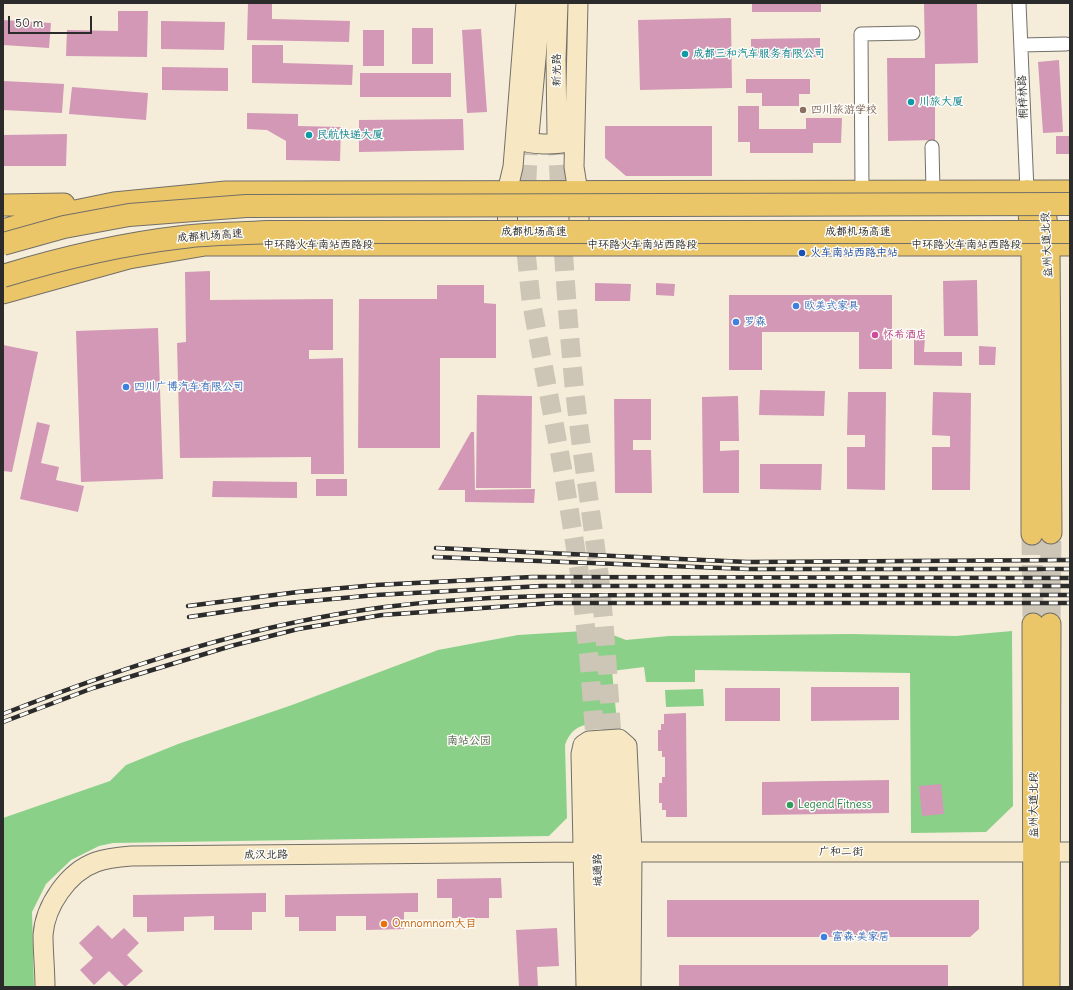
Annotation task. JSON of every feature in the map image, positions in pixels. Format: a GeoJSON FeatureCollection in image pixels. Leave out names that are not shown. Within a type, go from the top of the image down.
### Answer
{"type":"FeatureCollection","features":[{"type":"Feature","properties":{"kind":"highway"},"geometry":{"type":"LineString","coordinates":[[3,244],[64,227],[129,215],[246,206],[1070,204]]}},
{"type":"Feature","properties":{"kind":"highway","name":"成都机场高速"},"geometry":{"type":"LineString","coordinates":[[3,276],[114,247],[184,236],[268,232],[1070,232]]}},
{"type":"Feature","properties":{"kind":"main road","name":"益州大道北段"},"geometry":{"type":"LineString","coordinates":[[1027,191],[1040,245],[1042,534]]}},
{"type":"Feature","properties":{"kind":"main road"},"geometry":{"type":"LineString","coordinates":[[3,205],[114,203],[226,192],[1070,191]]}},
{"type":"Feature","properties":{"kind":"main road"},"geometry":{"type":"LineString","coordinates":[[3,230],[46,216],[114,203]]}},
{"type":"Feature","properties":{"kind":"main road","name":"中环路火车南站西路段"},"geometry":{"type":"LineString","coordinates":[[3,293],[129,258],[205,245],[1070,245]]}},
{"type":"Feature","properties":{"kind":"main road","name":"益州大道北段"},"geometry":{"type":"LineString","coordinates":[[1042,624],[1042,852],[1049,987]]}},
{"type":"Feature","properties":{"kind":"main road","name":"益州大道北段"},"geometry":{"type":"LineString","coordinates":[[1034,987],[1042,852]]}},
{"type":"Feature","properties":{"kind":"street"},"geometry":{"type":"LineString","coordinates":[[526,3],[522,137],[523,142],[538,143],[563,143],[566,138],[574,98],[578,3]]}},
{"type":"Feature","properties":{"kind":"street"},"geometry":{"type":"LineString","coordinates":[[508,245],[507,192],[522,137],[541,3]]}},
{"type":"Feature","properties":{"kind":"street","name":"新光路"},"geometry":{"type":"LineString","coordinates":[[558,3],[556,60],[566,138]]}},
{"type":"Feature","properties":{"kind":"street","name":"桐梓林路"},"geometry":{"type":"LineString","coordinates":[[1019,3],[1027,191]]}},
{"type":"Feature","properties":{"kind":"street"},"geometry":{"type":"LineString","coordinates":[[862,191],[861,34],[913,33]]}},
{"type":"Feature","properties":{"kind":"street"},"geometry":{"type":"LineString","coordinates":[[1021,45],[1066,44]]}},
{"type":"Feature","properties":{"kind":"street"},"geometry":{"type":"LineString","coordinates":[[566,138],[574,167],[578,192],[580,245]]}},
{"type":"Feature","properties":{"kind":"street"},"geometry":{"type":"LineString","coordinates":[[932,147],[933,191]]}},
{"type":"Feature","properties":{"kind":"street"},"geometry":{"type":"LineString","coordinates":[[586,987],[581,754],[583,745],[589,741],[619,739],[627,746],[632,852],[631,987]]}},
{"type":"Feature","properties":{"kind":"street","name":"城通路"},"geometry":{"type":"LineString","coordinates":[[600,987],[604,752],[616,987]]}},
{"type":"Feature","properties":{"kind":"street","name":"成汉北路"},"geometry":{"type":"LineString","coordinates":[[46,987],[43,935],[50,908],[57,894],[74,876],[95,862],[106,859],[132,856],[583,852]]}},
{"type":"Feature","properties":{"kind":"street","name":"广和二街"},"geometry":{"type":"LineString","coordinates":[[632,852],[1070,852]]}},
{"type":"Feature","properties":{"kind":"green space","name":"南站公园"},"geometry":{"type":"Polygon","coordinates":[[[600,630],[626,640],[669,636],[850,634],[956,636],[1012,631],[1013,806],[986,832],[911,833],[910,673],[695,670],[695,682],[646,682],[644,667],[612,671],[617,722],[579,727],[569,737],[565,745],[567,818],[549,836],[113,843],[99,846],[71,860],[46,884],[32,912],[34,987],[3,987],[3,818],[110,781],[126,765],[178,744],[292,705],[438,650],[518,635],[600,630]]]}},
{"type":"Feature","properties":{"kind":"green space"},"geometry":{"type":"Polygon","coordinates":[[[703,689],[704,706],[666,707],[665,690],[703,689]]]}},
{"type":"Feature","properties":{"kind":"building"},"geometry":{"type":"Polygon","coordinates":[[[248,3],[272,3],[272,19],[350,21],[349,42],[247,40],[248,3]]]}},
{"type":"Feature","properties":{"kind":"building"},"geometry":{"type":"Polygon","coordinates":[[[752,3],[821,3],[821,12],[752,12],[752,3]]]}},
{"type":"Feature","properties":{"kind":"building","name":"川旅大厦"},"geometry":{"type":"Polygon","coordinates":[[[924,3],[977,3],[978,63],[935,64],[935,140],[888,141],[887,58],[925,58],[924,3]]]}},
{"type":"Feature","properties":{"kind":"building"},"geometry":{"type":"Polygon","coordinates":[[[118,11],[148,11],[147,57],[66,56],[67,30],[118,31],[118,11]]]}},
{"type":"Feature","properties":{"kind":"building","name":"成都三和汽车服务有限公司"},"geometry":{"type":"Polygon","coordinates":[[[731,18],[732,88],[640,90],[638,20],[731,18]]]}},
{"type":"Feature","properties":{"kind":"building"},"geometry":{"type":"Polygon","coordinates":[[[3,20],[51,23],[49,48],[3,45],[3,20]]]}},
{"type":"Feature","properties":{"kind":"building"},"geometry":{"type":"Polygon","coordinates":[[[161,21],[225,22],[224,50],[161,49],[161,21]]]}},
{"type":"Feature","properties":{"kind":"building"},"geometry":{"type":"Polygon","coordinates":[[[412,28],[433,28],[433,64],[412,64],[412,28]]]}},
{"type":"Feature","properties":{"kind":"building"},"geometry":{"type":"Polygon","coordinates":[[[481,29],[487,112],[467,113],[462,30],[481,29]]]}},
{"type":"Feature","properties":{"kind":"building"},"geometry":{"type":"Polygon","coordinates":[[[363,30],[384,30],[384,66],[363,66],[363,30]]]}},
{"type":"Feature","properties":{"kind":"building"},"geometry":{"type":"Polygon","coordinates":[[[820,38],[820,57],[751,57],[751,39],[820,38]]]}},
{"type":"Feature","properties":{"kind":"building"},"geometry":{"type":"Polygon","coordinates":[[[252,45],[283,45],[283,63],[353,65],[352,85],[252,83],[252,45]]]}},
{"type":"Feature","properties":{"kind":"building"},"geometry":{"type":"Polygon","coordinates":[[[1059,60],[1063,132],[1043,133],[1038,62],[1059,60]]]}},
{"type":"Feature","properties":{"kind":"building"},"geometry":{"type":"Polygon","coordinates":[[[162,67],[228,68],[228,91],[162,90],[162,67]]]}},
{"type":"Feature","properties":{"kind":"building"},"geometry":{"type":"Polygon","coordinates":[[[360,73],[451,73],[451,97],[360,97],[360,73]]]}},
{"type":"Feature","properties":{"kind":"building"},"geometry":{"type":"Polygon","coordinates":[[[746,79],[810,79],[810,94],[799,94],[799,106],[762,106],[762,93],[746,93],[746,79]]]}},
{"type":"Feature","properties":{"kind":"building"},"geometry":{"type":"Polygon","coordinates":[[[3,81],[64,84],[62,113],[3,110],[3,81]]]}},
{"type":"Feature","properties":{"kind":"building"},"geometry":{"type":"Polygon","coordinates":[[[72,87],[148,93],[146,120],[69,114],[72,87]]]}},
{"type":"Feature","properties":{"kind":"building"},"geometry":{"type":"Polygon","coordinates":[[[738,106],[759,106],[759,129],[806,129],[806,118],[842,118],[841,143],[813,143],[813,153],[750,153],[750,142],[738,142],[738,106]]]}},
{"type":"Feature","properties":{"kind":"building","name":"民航快递大厦"},"geometry":{"type":"Polygon","coordinates":[[[247,113],[298,114],[298,126],[341,127],[340,161],[286,160],[286,141],[267,130],[247,129],[247,113]]]}},
{"type":"Feature","properties":{"kind":"building"},"geometry":{"type":"Polygon","coordinates":[[[463,119],[464,150],[359,152],[359,120],[463,119]]]}},
{"type":"Feature","properties":{"kind":"building"},"geometry":{"type":"Polygon","coordinates":[[[605,126],[712,126],[712,176],[626,176],[605,158],[605,126]]]}},
{"type":"Feature","properties":{"kind":"building"},"geometry":{"type":"Polygon","coordinates":[[[67,134],[66,166],[3,166],[3,135],[67,134]]]}},
{"type":"Feature","properties":{"kind":"building"},"geometry":{"type":"Polygon","coordinates":[[[1056,136],[1070,136],[1070,154],[1056,154],[1056,136]]]}},
{"type":"Feature","properties":{"kind":"building"},"geometry":{"type":"Polygon","coordinates":[[[210,271],[210,300],[333,299],[333,350],[309,350],[309,359],[343,358],[344,474],[311,474],[311,457],[180,458],[177,343],[186,342],[185,272],[210,271]]]}},
{"type":"Feature","properties":{"kind":"building"},"geometry":{"type":"Polygon","coordinates":[[[977,280],[978,336],[944,336],[943,281],[977,280]]]}},
{"type":"Feature","properties":{"kind":"building"},"geometry":{"type":"Polygon","coordinates":[[[595,283],[631,284],[630,301],[595,301],[595,283]]]}},
{"type":"Feature","properties":{"kind":"building"},"geometry":{"type":"Polygon","coordinates":[[[656,283],[675,284],[674,296],[656,295],[656,283]]]}},
{"type":"Feature","properties":{"kind":"building"},"geometry":{"type":"Polygon","coordinates":[[[437,285],[484,285],[484,303],[496,304],[496,358],[440,358],[440,448],[358,448],[359,299],[437,299],[437,285]]]}},
{"type":"Feature","properties":{"kind":"building"},"geometry":{"type":"Polygon","coordinates":[[[729,295],[892,295],[892,369],[859,369],[859,332],[762,332],[762,370],[729,370],[729,295]]]}},
{"type":"Feature","properties":{"kind":"building"},"geometry":{"type":"Polygon","coordinates":[[[158,328],[163,479],[81,482],[76,331],[158,328]]]}},
{"type":"Feature","properties":{"kind":"building"},"geometry":{"type":"Polygon","coordinates":[[[914,338],[925,338],[924,352],[962,352],[962,366],[914,365],[914,338]]]}},
{"type":"Feature","properties":{"kind":"building"},"geometry":{"type":"Polygon","coordinates":[[[3,345],[38,352],[12,472],[3,471],[3,345]]]}},
{"type":"Feature","properties":{"kind":"building"},"geometry":{"type":"Polygon","coordinates":[[[979,346],[996,347],[995,365],[979,365],[979,346]]]}},
{"type":"Feature","properties":{"kind":"building"},"geometry":{"type":"Polygon","coordinates":[[[760,390],[825,391],[824,416],[759,415],[760,390]]]}},
{"type":"Feature","properties":{"kind":"building"},"geometry":{"type":"Polygon","coordinates":[[[848,392],[886,392],[885,490],[847,489],[847,447],[865,447],[865,435],[847,435],[848,392]]]}},
{"type":"Feature","properties":{"kind":"building"},"geometry":{"type":"Polygon","coordinates":[[[933,392],[971,393],[970,490],[932,490],[932,447],[950,447],[950,436],[932,435],[933,392]]]}},
{"type":"Feature","properties":{"kind":"building"},"geometry":{"type":"Polygon","coordinates":[[[477,395],[532,396],[531,488],[476,488],[477,395]]]}},
{"type":"Feature","properties":{"kind":"building"},"geometry":{"type":"Polygon","coordinates":[[[738,396],[739,441],[720,441],[720,451],[739,450],[739,493],[703,493],[702,397],[738,396]]]}},
{"type":"Feature","properties":{"kind":"building"},"geometry":{"type":"Polygon","coordinates":[[[614,399],[651,399],[651,440],[633,440],[633,450],[651,450],[652,493],[615,493],[614,399]]]}},
{"type":"Feature","properties":{"kind":"building"},"geometry":{"type":"Polygon","coordinates":[[[37,422],[50,425],[41,463],[59,467],[56,480],[84,486],[78,512],[20,499],[37,422]]]}},
{"type":"Feature","properties":{"kind":"building"},"geometry":{"type":"Polygon","coordinates":[[[471,432],[474,432],[475,490],[535,489],[534,503],[465,502],[465,490],[438,490],[471,432]]]}},
{"type":"Feature","properties":{"kind":"building"},"geometry":{"type":"Polygon","coordinates":[[[760,464],[822,464],[821,490],[760,489],[760,464]]]}},
{"type":"Feature","properties":{"kind":"building"},"geometry":{"type":"Polygon","coordinates":[[[316,479],[347,479],[347,496],[316,496],[316,479]]]}},
{"type":"Feature","properties":{"kind":"building"},"geometry":{"type":"Polygon","coordinates":[[[213,481],[297,482],[297,498],[212,497],[213,481]]]}},
{"type":"Feature","properties":{"kind":"building"},"geometry":{"type":"Polygon","coordinates":[[[811,687],[899,687],[899,720],[811,721],[811,687]]]}},
{"type":"Feature","properties":{"kind":"building"},"geometry":{"type":"Polygon","coordinates":[[[725,688],[780,688],[780,721],[725,721],[725,688]]]}},
{"type":"Feature","properties":{"kind":"building"},"geometry":{"type":"Polygon","coordinates":[[[686,713],[687,817],[666,817],[666,810],[662,810],[662,803],[659,803],[659,783],[662,783],[662,777],[665,777],[665,757],[662,757],[662,751],[658,751],[658,730],[661,730],[661,724],[664,724],[664,714],[686,713]]]}},
{"type":"Feature","properties":{"kind":"building"},"geometry":{"type":"Polygon","coordinates":[[[889,780],[889,813],[762,815],[762,782],[889,780]]]}},
{"type":"Feature","properties":{"kind":"building"},"geometry":{"type":"Polygon","coordinates":[[[941,784],[944,814],[922,816],[919,786],[941,784]]]}},
{"type":"Feature","properties":{"kind":"building"},"geometry":{"type":"Polygon","coordinates":[[[501,878],[502,898],[489,898],[489,918],[452,918],[452,898],[437,898],[437,879],[501,878]]]}},
{"type":"Feature","properties":{"kind":"building"},"geometry":{"type":"Polygon","coordinates":[[[266,893],[266,912],[252,912],[252,930],[214,930],[214,916],[184,917],[184,931],[147,932],[147,917],[133,917],[133,895],[266,893]]]}},
{"type":"Feature","properties":{"kind":"building"},"geometry":{"type":"Polygon","coordinates":[[[418,893],[418,912],[404,912],[404,929],[366,930],[366,916],[336,916],[336,931],[299,931],[299,917],[285,917],[285,895],[418,893]]]}},
{"type":"Feature","properties":{"kind":"building"},"geometry":{"type":"Polygon","coordinates":[[[667,900],[979,900],[979,929],[970,937],[667,937],[667,900]]]}},
{"type":"Feature","properties":{"kind":"building"},"geometry":{"type":"Polygon","coordinates":[[[98,925],[112,939],[124,928],[139,943],[127,955],[143,971],[125,987],[109,971],[94,985],[80,970],[93,958],[79,943],[98,925]]]}},
{"type":"Feature","properties":{"kind":"building"},"geometry":{"type":"Polygon","coordinates":[[[557,928],[559,966],[537,967],[538,987],[519,987],[516,930],[557,928]]]}},
{"type":"Feature","properties":{"kind":"building"},"geometry":{"type":"Polygon","coordinates":[[[679,965],[948,965],[948,987],[679,987],[679,965]]]}},
{"type":"Feature","properties":{"kind":"tunnel"},"geometry":{"type":"LineString","coordinates":[[529,136],[526,198],[526,252],[531,300],[563,471],[579,570],[589,658],[596,752]]}},
{"type":"Feature","properties":{"kind":"tunnel"},"geometry":{"type":"LineString","coordinates":[[557,136],[571,354],[600,582],[613,752]]}},
{"type":"Feature","properties":{"kind":"tunnel"},"geometry":{"type":"LineString","coordinates":[[1050,624],[1051,533]]}},
{"type":"Feature","properties":{"kind":"tunnel"},"geometry":{"type":"LineString","coordinates":[[1032,534],[1033,624]]}},
{"type":"Feature","properties":{"kind":"railway"},"geometry":{"type":"LineString","coordinates":[[436,548],[747,562],[1070,560]]}},
{"type":"Feature","properties":{"kind":"railway"},"geometry":{"type":"LineString","coordinates":[[434,557],[749,569],[1070,569]]}},
{"type":"Feature","properties":{"kind":"railway"},"geometry":{"type":"LineString","coordinates":[[188,606],[298,592],[376,585],[532,577],[1070,578]]}},
{"type":"Feature","properties":{"kind":"railway"},"geometry":{"type":"LineString","coordinates":[[189,617],[277,604],[376,595],[542,586],[1070,586]]}},
{"type":"Feature","properties":{"kind":"railway"},"geometry":{"type":"LineString","coordinates":[[3,714],[96,679],[190,649],[286,624],[385,607],[501,597],[578,595],[1070,595]]}},
{"type":"Feature","properties":{"kind":"railway"},"geometry":{"type":"LineString","coordinates":[[3,722],[93,688],[231,646],[298,629],[382,615],[554,603],[1070,603]]}},
{"type":"Feature","properties":{"kind":"place","name":"成都三和汽车服务有限公司"},"geometry":{"type":"Point","coordinates":[685,54]}},
{"type":"Feature","properties":{"kind":"place","name":"川旅大厦"},"geometry":{"type":"Point","coordinates":[911,102]}},
{"type":"Feature","properties":{"kind":"place","name":"四川旅游学校"},"geometry":{"type":"Point","coordinates":[803,110]}},
{"type":"Feature","properties":{"kind":"place","name":"民航快递大厦"},"geometry":{"type":"Point","coordinates":[309,135]}},
{"type":"Feature","properties":{"kind":"place","name":"火车南站西路中站"},"geometry":{"type":"Point","coordinates":[802,253]}},
{"type":"Feature","properties":{"kind":"place","name":"欧美式家具"},"geometry":{"type":"Point","coordinates":[796,306]}},
{"type":"Feature","properties":{"kind":"place","name":"罗森"},"geometry":{"type":"Point","coordinates":[736,322]}},
{"type":"Feature","properties":{"kind":"place","name":"怀希酒店"},"geometry":{"type":"Point","coordinates":[875,335]}},
{"type":"Feature","properties":{"kind":"place","name":"四川广博汽车有限公司"},"geometry":{"type":"Point","coordinates":[126,387]}},
{"type":"Feature","properties":{"kind":"place","name":"Legend Fitness"},"geometry":{"type":"Point","coordinates":[790,805]}},
{"type":"Feature","properties":{"kind":"place","name":"Omnomnom大目"},"geometry":{"type":"Point","coordinates":[384,924]}},
{"type":"Feature","properties":{"kind":"place","name":"富森·美家居"},"geometry":{"type":"Point","coordinates":[824,937]}}]}
